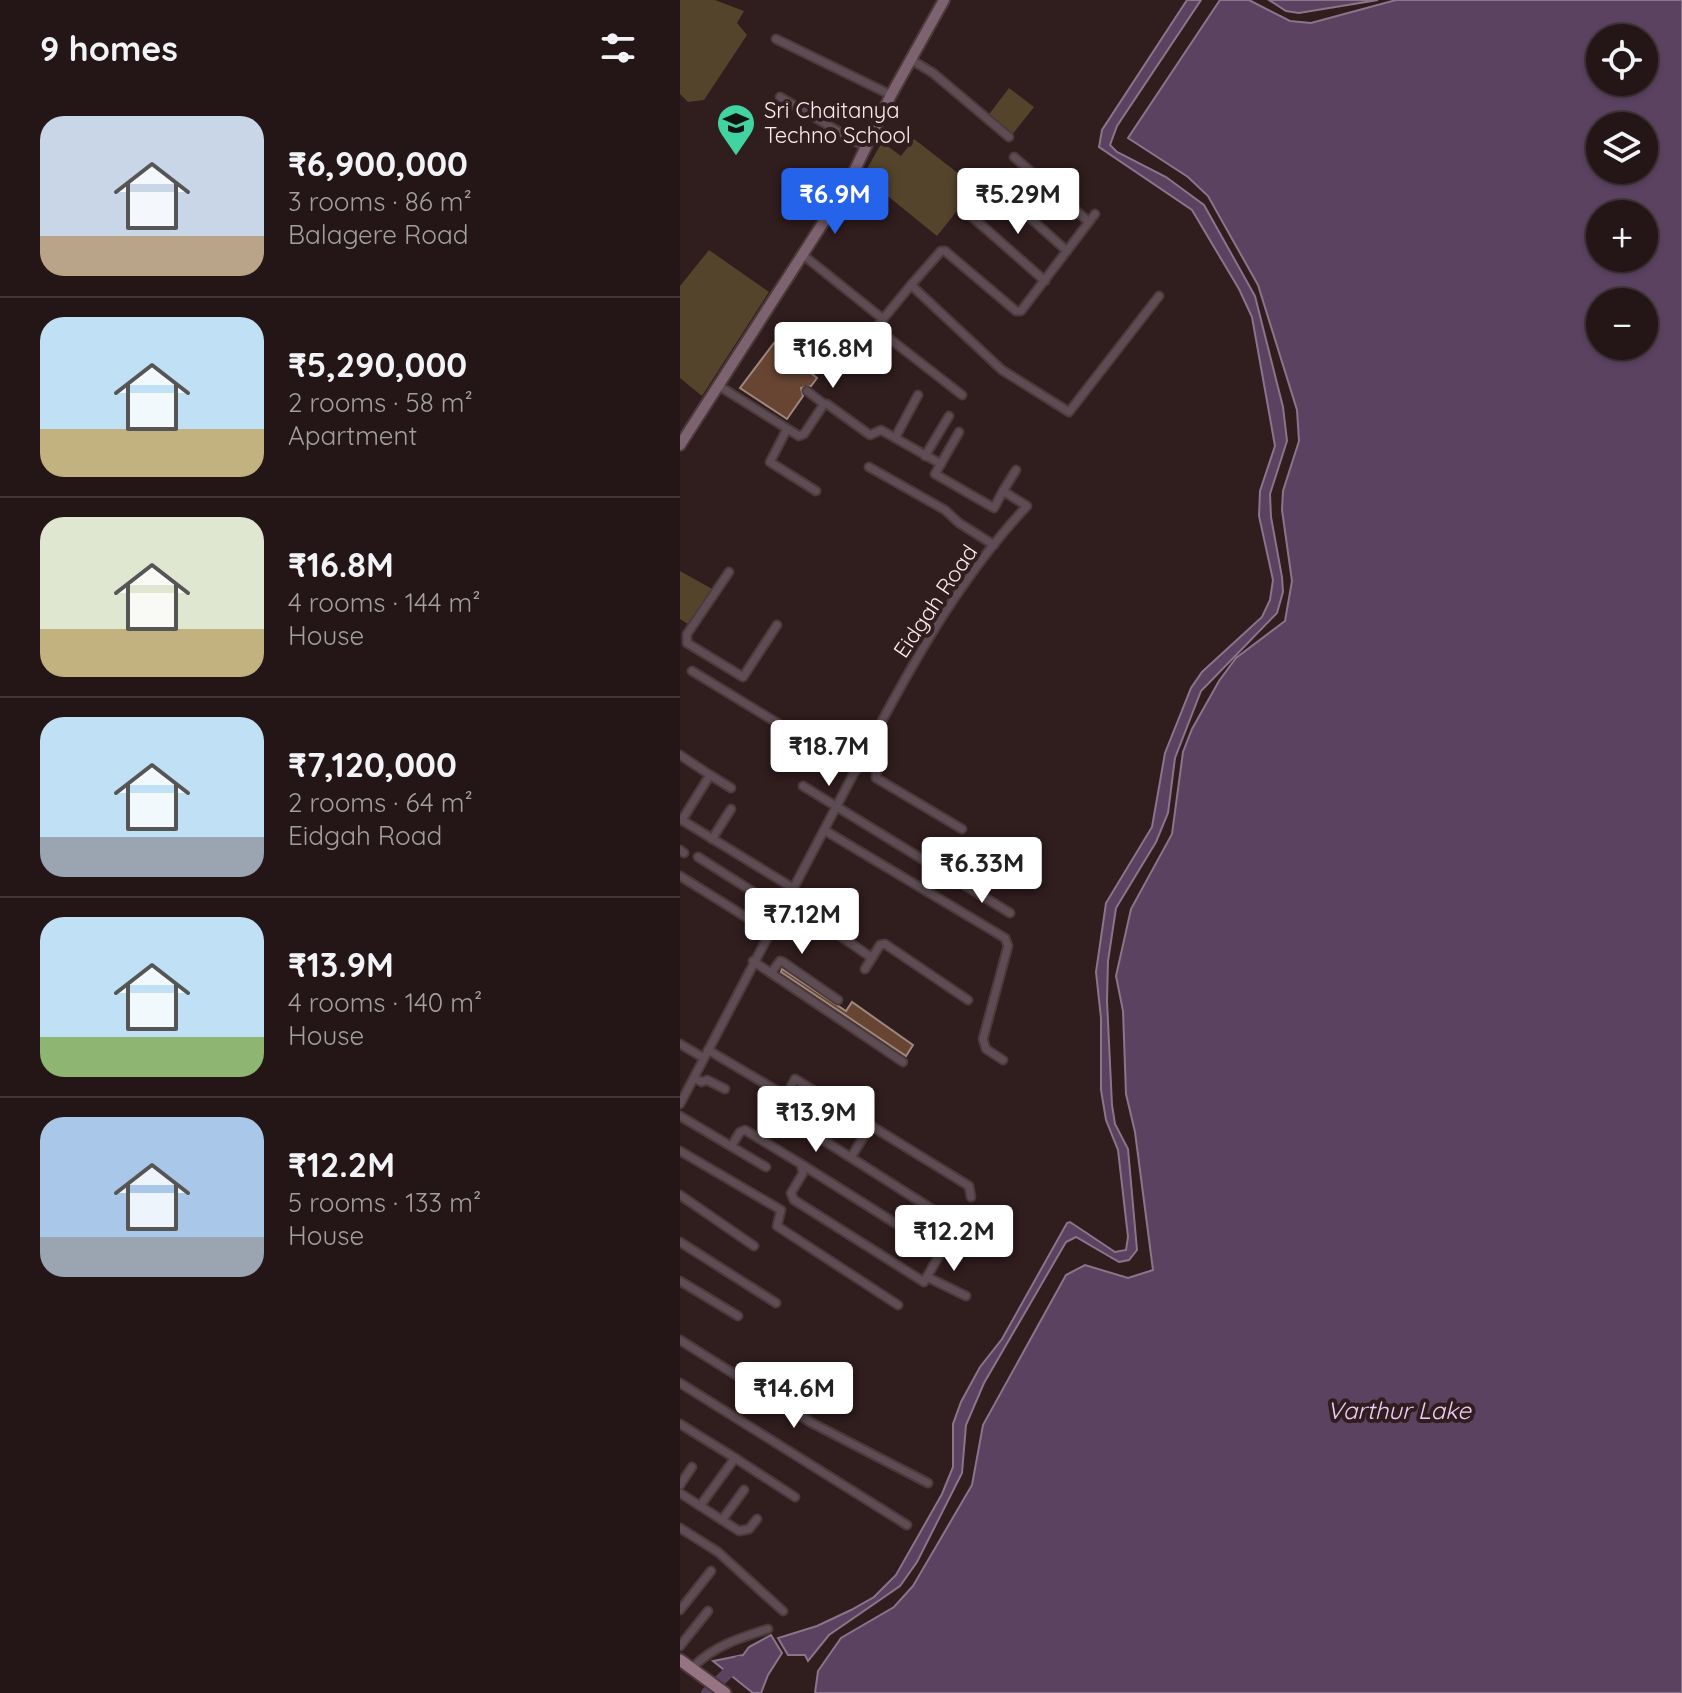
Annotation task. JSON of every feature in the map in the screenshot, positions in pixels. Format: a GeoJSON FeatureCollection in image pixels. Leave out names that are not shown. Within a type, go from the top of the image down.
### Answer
{"type":"FeatureCollection","features":[{"type":"Feature","properties":{"kind":"main road"},"geometry":{"type":"LineString","coordinates":[[692,1669],[716,1693]]}},
{"type":"Feature","properties":{"kind":"main road"},"geometry":{"type":"LineString","coordinates":[[692,1669],[725,1693]]}},
{"type":"Feature","properties":{"kind":"street"},"geometry":{"type":"LineString","coordinates":[[680,445],[848,184],[891,95],[944,0]]}},
{"type":"Feature","properties":{"kind":"street"},"geometry":{"type":"LineString","coordinates":[[776,39],[891,95]]}},
{"type":"Feature","properties":{"kind":"street"},"geometry":{"type":"LineString","coordinates":[[910,59],[933,73],[1009,137]]}},
{"type":"Feature","properties":{"kind":"street"},"geometry":{"type":"LineString","coordinates":[[780,97],[865,147]]}},
{"type":"Feature","properties":{"kind":"street"},"geometry":{"type":"LineString","coordinates":[[1014,157],[1089,222]]}},
{"type":"Feature","properties":{"kind":"street"},"geometry":{"type":"LineString","coordinates":[[991,183],[1067,251]]}},
{"type":"Feature","properties":{"kind":"street"},"geometry":{"type":"LineString","coordinates":[[962,395],[878,329],[883,319],[941,251],[953,256],[1016,311],[1024,309],[1095,214]]}},
{"type":"Feature","properties":{"kind":"street"},"geometry":{"type":"LineString","coordinates":[[970,215],[1045,281]]}},
{"type":"Feature","properties":{"kind":"street"},"geometry":{"type":"LineString","coordinates":[[803,255],[883,319]]}},
{"type":"Feature","properties":{"kind":"street"},"geometry":{"type":"LineString","coordinates":[[911,285],[1002,370],[1069,412],[1159,296]]}},
{"type":"Feature","properties":{"kind":"street"},"geometry":{"type":"LineString","coordinates":[[719,386],[799,436],[804,434],[824,404]]}},
{"type":"Feature","properties":{"kind":"street"},"geometry":{"type":"LineString","coordinates":[[807,391],[870,435],[881,430],[941,464]]}},
{"type":"Feature","properties":{"kind":"street"},"geometry":{"type":"LineString","coordinates":[[895,438],[918,395]]}},
{"type":"Feature","properties":{"kind":"street"},"geometry":{"type":"LineString","coordinates":[[925,456],[949,416]]}},
{"type":"Feature","properties":{"kind":"street"},"geometry":{"type":"LineString","coordinates":[[787,429],[770,462],[816,491]]}},
{"type":"Feature","properties":{"kind":"street"},"geometry":{"type":"LineString","coordinates":[[959,432],[935,474],[994,508],[1016,470]]}},
{"type":"Feature","properties":{"kind":"street"},"geometry":{"type":"LineString","coordinates":[[869,467],[945,510],[959,523],[994,545]]}},
{"type":"Feature","properties":{"kind":"street","name":"Eidgah Road"},"geometry":{"type":"LineString","coordinates":[[680,1104],[753,961],[928,636],[994,545],[1027,506],[1003,491]]}},
{"type":"Feature","properties":{"kind":"street"},"geometry":{"type":"LineString","coordinates":[[729,572],[683,631],[687,643],[742,677],[777,625]]}},
{"type":"Feature","properties":{"kind":"street"},"geometry":{"type":"LineString","coordinates":[[692,671],[856,771]]}},
{"type":"Feature","properties":{"kind":"street"},"geometry":{"type":"LineString","coordinates":[[865,753],[877,762],[876,778],[962,829]]}},
{"type":"Feature","properties":{"kind":"street"},"geometry":{"type":"LineString","coordinates":[[680,755],[731,788]]}},
{"type":"Feature","properties":{"kind":"street"},"geometry":{"type":"LineString","coordinates":[[710,775],[681,820],[793,888]]}},
{"type":"Feature","properties":{"kind":"street"},"geometry":{"type":"LineString","coordinates":[[803,786],[1010,913]]}},
{"type":"Feature","properties":{"kind":"street"},"geometry":{"type":"LineString","coordinates":[[712,839],[731,809]]}},
{"type":"Feature","properties":{"kind":"street"},"geometry":{"type":"LineString","coordinates":[[824,830],[1005,938],[1008,946],[983,1039],[986,1049],[1003,1060]]}},
{"type":"Feature","properties":{"kind":"street"},"geometry":{"type":"LineString","coordinates":[[698,857],[782,910]]}},
{"type":"Feature","properties":{"kind":"street"},"geometry":{"type":"LineString","coordinates":[[680,876],[770,932]]}},
{"type":"Feature","properties":{"kind":"street"},"geometry":{"type":"LineString","coordinates":[[787,899],[872,958]]}},
{"type":"Feature","properties":{"kind":"street"},"geometry":{"type":"LineString","coordinates":[[865,969],[880,945],[885,944],[968,1000]]}},
{"type":"Feature","properties":{"kind":"street"},"geometry":{"type":"LineString","coordinates":[[753,961],[903,1062]]}},
{"type":"Feature","properties":{"kind":"street"},"geometry":{"type":"LineString","coordinates":[[771,973],[780,961],[783,962],[838,1000]]}},
{"type":"Feature","properties":{"kind":"street"},"geometry":{"type":"LineString","coordinates":[[680,1044],[706,1054],[786,1096]]}},
{"type":"Feature","properties":{"kind":"street"},"geometry":{"type":"LineString","coordinates":[[694,1078],[702,1082],[707,1080],[725,1089]]}},
{"type":"Feature","properties":{"kind":"street"},"geometry":{"type":"LineString","coordinates":[[957,1225],[779,1112],[795,1079],[969,1186],[971,1197]]}},
{"type":"Feature","properties":{"kind":"street"},"geometry":{"type":"LineString","coordinates":[[680,1116],[766,1167]]}},
{"type":"Feature","properties":{"kind":"street"},"geometry":{"type":"LineString","coordinates":[[851,1157],[871,1125]]}},
{"type":"Feature","properties":{"kind":"street"},"geometry":{"type":"LineString","coordinates":[[732,1145],[745,1130],[801,1164],[941,1252],[924,1282],[794,1200],[791,1193],[803,1173],[801,1164]]}},
{"type":"Feature","properties":{"kind":"street"},"geometry":{"type":"LineString","coordinates":[[680,1151],[781,1210],[777,1226],[898,1305]]}},
{"type":"Feature","properties":{"kind":"street"},"geometry":{"type":"LineString","coordinates":[[680,1195],[754,1246]]}},
{"type":"Feature","properties":{"kind":"street"},"geometry":{"type":"LineString","coordinates":[[680,1242],[776,1303]]}},
{"type":"Feature","properties":{"kind":"street"},"geometry":{"type":"LineString","coordinates":[[927,1277],[966,1296]]}},
{"type":"Feature","properties":{"kind":"street"},"geometry":{"type":"LineString","coordinates":[[680,1281],[738,1316]]}},
{"type":"Feature","properties":{"kind":"street"},"geometry":{"type":"LineString","coordinates":[[680,1340],[812,1423],[928,1483]]}},
{"type":"Feature","properties":{"kind":"street"},"geometry":{"type":"LineString","coordinates":[[680,1383],[907,1525]]}},
{"type":"Feature","properties":{"kind":"street"},"geometry":{"type":"LineString","coordinates":[[680,1424],[795,1497]]}},
{"type":"Feature","properties":{"kind":"street"},"geometry":{"type":"LineString","coordinates":[[700,1506],[735,1458]]}},
{"type":"Feature","properties":{"kind":"street"},"geometry":{"type":"LineString","coordinates":[[680,1485],[692,1467]]}},
{"type":"Feature","properties":{"kind":"street"},"geometry":{"type":"LineString","coordinates":[[722,1520],[744,1490]]}},
{"type":"Feature","properties":{"kind":"street"},"geometry":{"type":"LineString","coordinates":[[680,1493],[739,1531],[749,1529],[757,1519]]}},
{"type":"Feature","properties":{"kind":"street"},"geometry":{"type":"LineString","coordinates":[[680,1528],[718,1552],[783,1611]]}},
{"type":"Feature","properties":{"kind":"street"},"geometry":{"type":"LineString","coordinates":[[680,1610],[711,1571]]}},
{"type":"Feature","properties":{"kind":"street"},"geometry":{"type":"LineString","coordinates":[[680,1646],[708,1611]]}},
{"type":"Feature","properties":{"kind":"street"},"geometry":{"type":"LineString","coordinates":[[692,1669],[707,1653],[733,1640],[768,1629]]}},
{"type":"Feature","properties":{"kind":"shaded area"},"geometry":{"type":"Polygon","coordinates":[[[680,0],[715,0],[744,11],[737,23],[747,35],[704,100],[688,102],[680,94],[680,0]]]}},
{"type":"Feature","properties":{"kind":"shaded area"},"geometry":{"type":"Polygon","coordinates":[[[1009,88],[1034,107],[1011,136],[987,117],[1009,88]]]}},
{"type":"Feature","properties":{"kind":"shaded area"},"geometry":{"type":"Polygon","coordinates":[[[914,139],[976,187],[937,236],[863,176],[882,142],[901,156],[914,139]]]}},
{"type":"Feature","properties":{"kind":"shaded area"},"geometry":{"type":"Polygon","coordinates":[[[709,250],[769,292],[702,396],[680,378],[680,286],[709,250]]]}},
{"type":"Feature","properties":{"kind":"shaded area"},"geometry":{"type":"Polygon","coordinates":[[[680,571],[714,590],[691,626],[680,619],[680,571]]]}},
{"type":"Feature","properties":{"kind":"water"},"geometry":{"type":"Polygon","coordinates":[[[1187,0],[1201,0],[1117,126],[1110,145],[1117,152],[1166,177],[1204,205],[1255,296],[1283,407],[1287,441],[1270,494],[1283,592],[1277,613],[1201,691],[1175,758],[1168,813],[1156,842],[1116,908],[1108,961],[1107,1001],[1112,1105],[1115,1124],[1128,1149],[1137,1250],[1129,1260],[1119,1262],[1076,1237],[1066,1242],[984,1383],[966,1425],[962,1473],[917,1562],[900,1586],[829,1635],[808,1661],[805,1655],[788,1655],[778,1638],[817,1626],[851,1610],[874,1597],[896,1575],[942,1494],[953,1467],[953,1424],[961,1402],[980,1367],[1002,1339],[1067,1223],[1070,1222],[1115,1252],[1126,1250],[1128,1237],[1118,1150],[1106,1120],[1101,1090],[1101,1018],[1096,972],[1106,903],[1152,827],[1165,753],[1191,688],[1202,672],[1262,617],[1270,600],[1273,580],[1259,516],[1260,491],[1275,446],[1252,317],[1192,210],[1099,147],[1102,130],[1187,0]]]}},
{"type":"Feature","properties":{"kind":"water","name":"Varthur Lake"},"geometry":{"type":"Polygon","coordinates":[[[1220,0],[1249,0],[1290,21],[1311,23],[1396,0],[1682,0],[1682,1693],[815,1693],[818,1671],[841,1638],[894,1607],[913,1586],[972,1485],[983,1425],[1066,1275],[1085,1265],[1128,1278],[1153,1270],[1135,1132],[1126,1094],[1123,1011],[1116,976],[1131,909],[1172,834],[1183,752],[1192,729],[1236,658],[1285,621],[1292,581],[1282,510],[1283,491],[1299,441],[1297,410],[1258,285],[1208,196],[1188,177],[1128,138],[1220,0]]]}},
{"type":"Feature","properties":{"kind":"water"},"geometry":{"type":"Polygon","coordinates":[[[1269,0],[1378,0],[1299,13],[1286,11],[1269,0]]]}},
{"type":"Feature","properties":{"kind":"water"},"geometry":{"type":"Polygon","coordinates":[[[771,1635],[782,1653],[761,1693],[753,1693],[713,1661],[743,1655],[749,1647],[771,1635]]]}},
{"type":"Feature","properties":{"kind":"building"},"geometry":{"type":"Polygon","coordinates":[[[774,343],[817,378],[811,386],[801,388],[803,396],[787,419],[740,388],[774,343]]]}},
{"type":"Feature","properties":{"kind":"building"},"geometry":{"type":"Polygon","coordinates":[[[782,969],[846,1011],[852,1002],[913,1045],[906,1056],[781,972],[782,969]]]}},
{"type":"Feature","properties":{"kind":"waterway"},"geometry":{"type":"LineString","coordinates":[[707,1693],[739,1662]]}},
{"type":"Feature","properties":{"kind":"place","name":"Sri Chaitanya Techno School"},"geometry":{"type":"Point","coordinates":[736,157]}}]}
